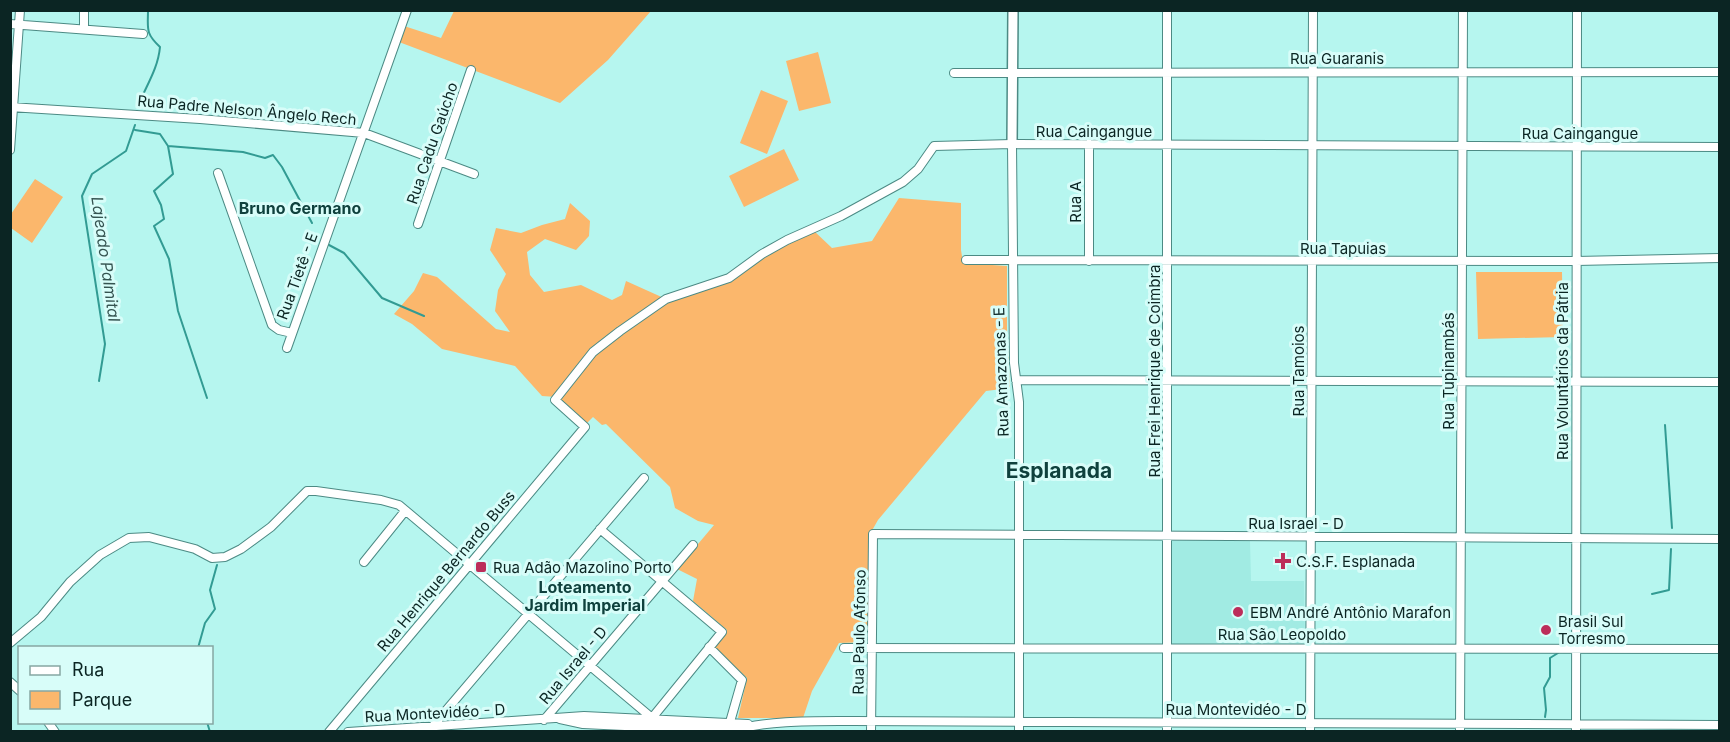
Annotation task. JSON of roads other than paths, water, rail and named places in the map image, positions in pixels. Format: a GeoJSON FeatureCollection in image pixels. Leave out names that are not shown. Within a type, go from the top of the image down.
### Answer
{"type":"FeatureCollection","features":[{"type":"Feature","properties":{"kind":"street"},"geometry":{"type":"LineString","coordinates":[[10,150],[15,24],[20,10]]}},
{"type":"Feature","properties":{"kind":"street"},"geometry":{"type":"LineString","coordinates":[[84,10],[84,29]]}},
{"type":"Feature","properties":{"kind":"street","name":"Rua Tietê - E"},"geometry":{"type":"LineString","coordinates":[[287,348],[407,10]]}},
{"type":"Feature","properties":{"kind":"street","name":"Rua Amazonas - E"},"geometry":{"type":"LineString","coordinates":[[1013,10],[1014,363],[1019,402],[1019,732]]}},
{"type":"Feature","properties":{"kind":"street","name":"Rua Frei Henrique de Coimbra"},"geometry":{"type":"LineString","coordinates":[[1167,10],[1167,732]]}},
{"type":"Feature","properties":{"kind":"street","name":"Rua Tamoios"},"geometry":{"type":"LineString","coordinates":[[1310,727],[1313,10]]}},
{"type":"Feature","properties":{"kind":"street","name":"Rua Tupinambás"},"geometry":{"type":"LineString","coordinates":[[1460,727],[1463,10]]}},
{"type":"Feature","properties":{"kind":"street","name":"Rua Voluntários da Pátria"},"geometry":{"type":"LineString","coordinates":[[1576,728],[1577,10]]}},
{"type":"Feature","properties":{"kind":"street"},"geometry":{"type":"LineString","coordinates":[[15,24],[143,34]]}},
{"type":"Feature","properties":{"kind":"street","name":"Rua Cadu Gaúcho"},"geometry":{"type":"LineString","coordinates":[[418,224],[471,70]]}},
{"type":"Feature","properties":{"kind":"street","name":"Rua Guaranis"},"geometry":{"type":"LineString","coordinates":[[954,74],[1719,72]]}},
{"type":"Feature","properties":{"kind":"street","name":"Rua Padre Nelson Ângelo Rech"},"geometry":{"type":"LineString","coordinates":[[12,107],[200,119],[364,133],[474,174]]}},
{"type":"Feature","properties":{"kind":"street","name":"Rua A"},"geometry":{"type":"LineString","coordinates":[[1089,144],[1089,261]]}},
{"type":"Feature","properties":{"kind":"street","name":"Rua Caingangue"},"geometry":{"type":"LineString","coordinates":[[585,427],[555,400],[593,352],[666,299],[729,278],[762,254],[787,240],[840,216],[903,182],[918,169],[934,146],[1312,144],[1719,147]]}},
{"type":"Feature","properties":{"kind":"street"},"geometry":{"type":"LineString","coordinates":[[218,174],[272,325],[279,330],[292,333]]}},
{"type":"Feature","properties":{"kind":"street","name":"Rua Tapuias"},"geometry":{"type":"LineString","coordinates":[[966,260],[1576,261],[1719,258]]}},
{"type":"Feature","properties":{"kind":"street"},"geometry":{"type":"LineString","coordinates":[[1016,380],[1719,382]]}},
{"type":"Feature","properties":{"kind":"street","name":"Rua Henrique Bernardo Buss"},"geometry":{"type":"LineString","coordinates":[[329,732],[585,427]]}},
{"type":"Feature","properties":{"kind":"street"},"geometry":{"type":"LineString","coordinates":[[432,727],[644,477]]}},
{"type":"Feature","properties":{"kind":"street"},"geometry":{"type":"LineString","coordinates":[[10,643],[40,617],[70,582],[100,555],[129,538],[149,537],[195,549],[212,558],[225,557],[241,549],[271,526],[307,491],[381,500],[402,508],[470,564],[590,666],[652,726],[722,632],[600,529]]}},
{"type":"Feature","properties":{"kind":"street"},"geometry":{"type":"LineString","coordinates":[[364,562],[402,508]]}},
{"type":"Feature","properties":{"kind":"street","name":"Rua Israel - D"},"geometry":{"type":"LineString","coordinates":[[873,534],[1719,539]]}},
{"type":"Feature","properties":{"kind":"street","name":"Rua Paulo Afonso"},"geometry":{"type":"LineString","coordinates":[[871,732],[873,534]]}},
{"type":"Feature","properties":{"kind":"street","name":"Rua Israel - D"},"geometry":{"type":"LineString","coordinates":[[544,720],[693,545]]}},
{"type":"Feature","properties":{"kind":"street"},"geometry":{"type":"LineString","coordinates":[[709,647],[742,680],[730,722]]}},
{"type":"Feature","properties":{"kind":"street","name":"Rua São Leopoldo"},"geometry":{"type":"LineString","coordinates":[[844,648],[1719,649]]}},
{"type":"Feature","properties":{"kind":"street","name":"Rua Montevidéo - D"},"geometry":{"type":"LineString","coordinates":[[348,732],[584,716],[652,726],[730,731],[752,725],[871,721],[1167,722],[1310,727],[1576,728],[1719,724]]}},
{"type":"Feature","properties":{"kind":"street","name":"Rua Montevidéo - D"},"geometry":{"type":"LineString","coordinates":[[652,726],[730,722],[752,725]]}},
{"type":"Feature","properties":{"kind":"waterway","name":"Lajeado Palmital"},"geometry":{"type":"LineString","coordinates":[[138,106],[154,70],[160,47],[148,30],[148,10]]}},
{"type":"Feature","properties":{"kind":"waterway","name":"Lajeado Palmital"},"geometry":{"type":"LineString","coordinates":[[99,381],[105,344],[82,196],[92,174],[126,151],[135,125]]}},
{"type":"Feature","properties":{"kind":"waterway"},"geometry":{"type":"LineString","coordinates":[[135,130],[160,134],[168,146],[243,152],[265,158],[273,155],[282,167],[312,223]]}},
{"type":"Feature","properties":{"kind":"waterway"},"geometry":{"type":"LineString","coordinates":[[168,146],[173,174],[154,191],[161,205],[164,219],[154,226],[169,259],[178,311],[207,398]]}},
{"type":"Feature","properties":{"kind":"waterway"},"geometry":{"type":"LineString","coordinates":[[329,245],[344,253],[382,298],[424,316]]}},
{"type":"Feature","properties":{"kind":"waterway"},"geometry":{"type":"LineString","coordinates":[[1665,425],[1672,528]]}},
{"type":"Feature","properties":{"kind":"waterway"},"geometry":{"type":"LineString","coordinates":[[1652,594],[1669,590],[1671,549]]}},
{"type":"Feature","properties":{"kind":"waterway","name":"Lajeado Palmital"},"geometry":{"type":"LineString","coordinates":[[199,646],[205,623],[215,609],[210,590],[217,565]]}},
{"type":"Feature","properties":{"kind":"waterway"},"geometry":{"type":"LineString","coordinates":[[1545,717],[1544,688],[1550,677],[1550,658],[1558,653]]}},
{"type":"Feature","properties":{"kind":"waterway","name":"Lajeado Palmital"},"geometry":{"type":"LineString","coordinates":[[208,724],[210,732]]}},
{"type":"Feature","properties":{"kind":"place","name":"C.S.F. Esplanada"},"geometry":{"type":"Point","coordinates":[1283,561]}},
{"type":"Feature","properties":{"kind":"place","name":"Rua Adão Mazolino Porto"},"geometry":{"type":"Point","coordinates":[481,567]}},
{"type":"Feature","properties":{"kind":"place","name":"EBM André Antônio Marafon"},"geometry":{"type":"Point","coordinates":[1238,612]}},
{"type":"Feature","properties":{"kind":"place","name":"Brasil Sul Torresmo"},"geometry":{"type":"Point","coordinates":[1546,630]}},
{"type":"Feature","properties":{"kind":"district","name":"Bruno Germano"},"geometry":{"type":"Point","coordinates":[300,208]}},
{"type":"Feature","properties":{"kind":"district","name":"Esplanada"},"geometry":{"type":"Point","coordinates":[1059,470]}},
{"type":"Feature","properties":{"kind":"district","name":"Loteamento Jardim Imperial"},"geometry":{"type":"Point","coordinates":[585,596]}}]}
